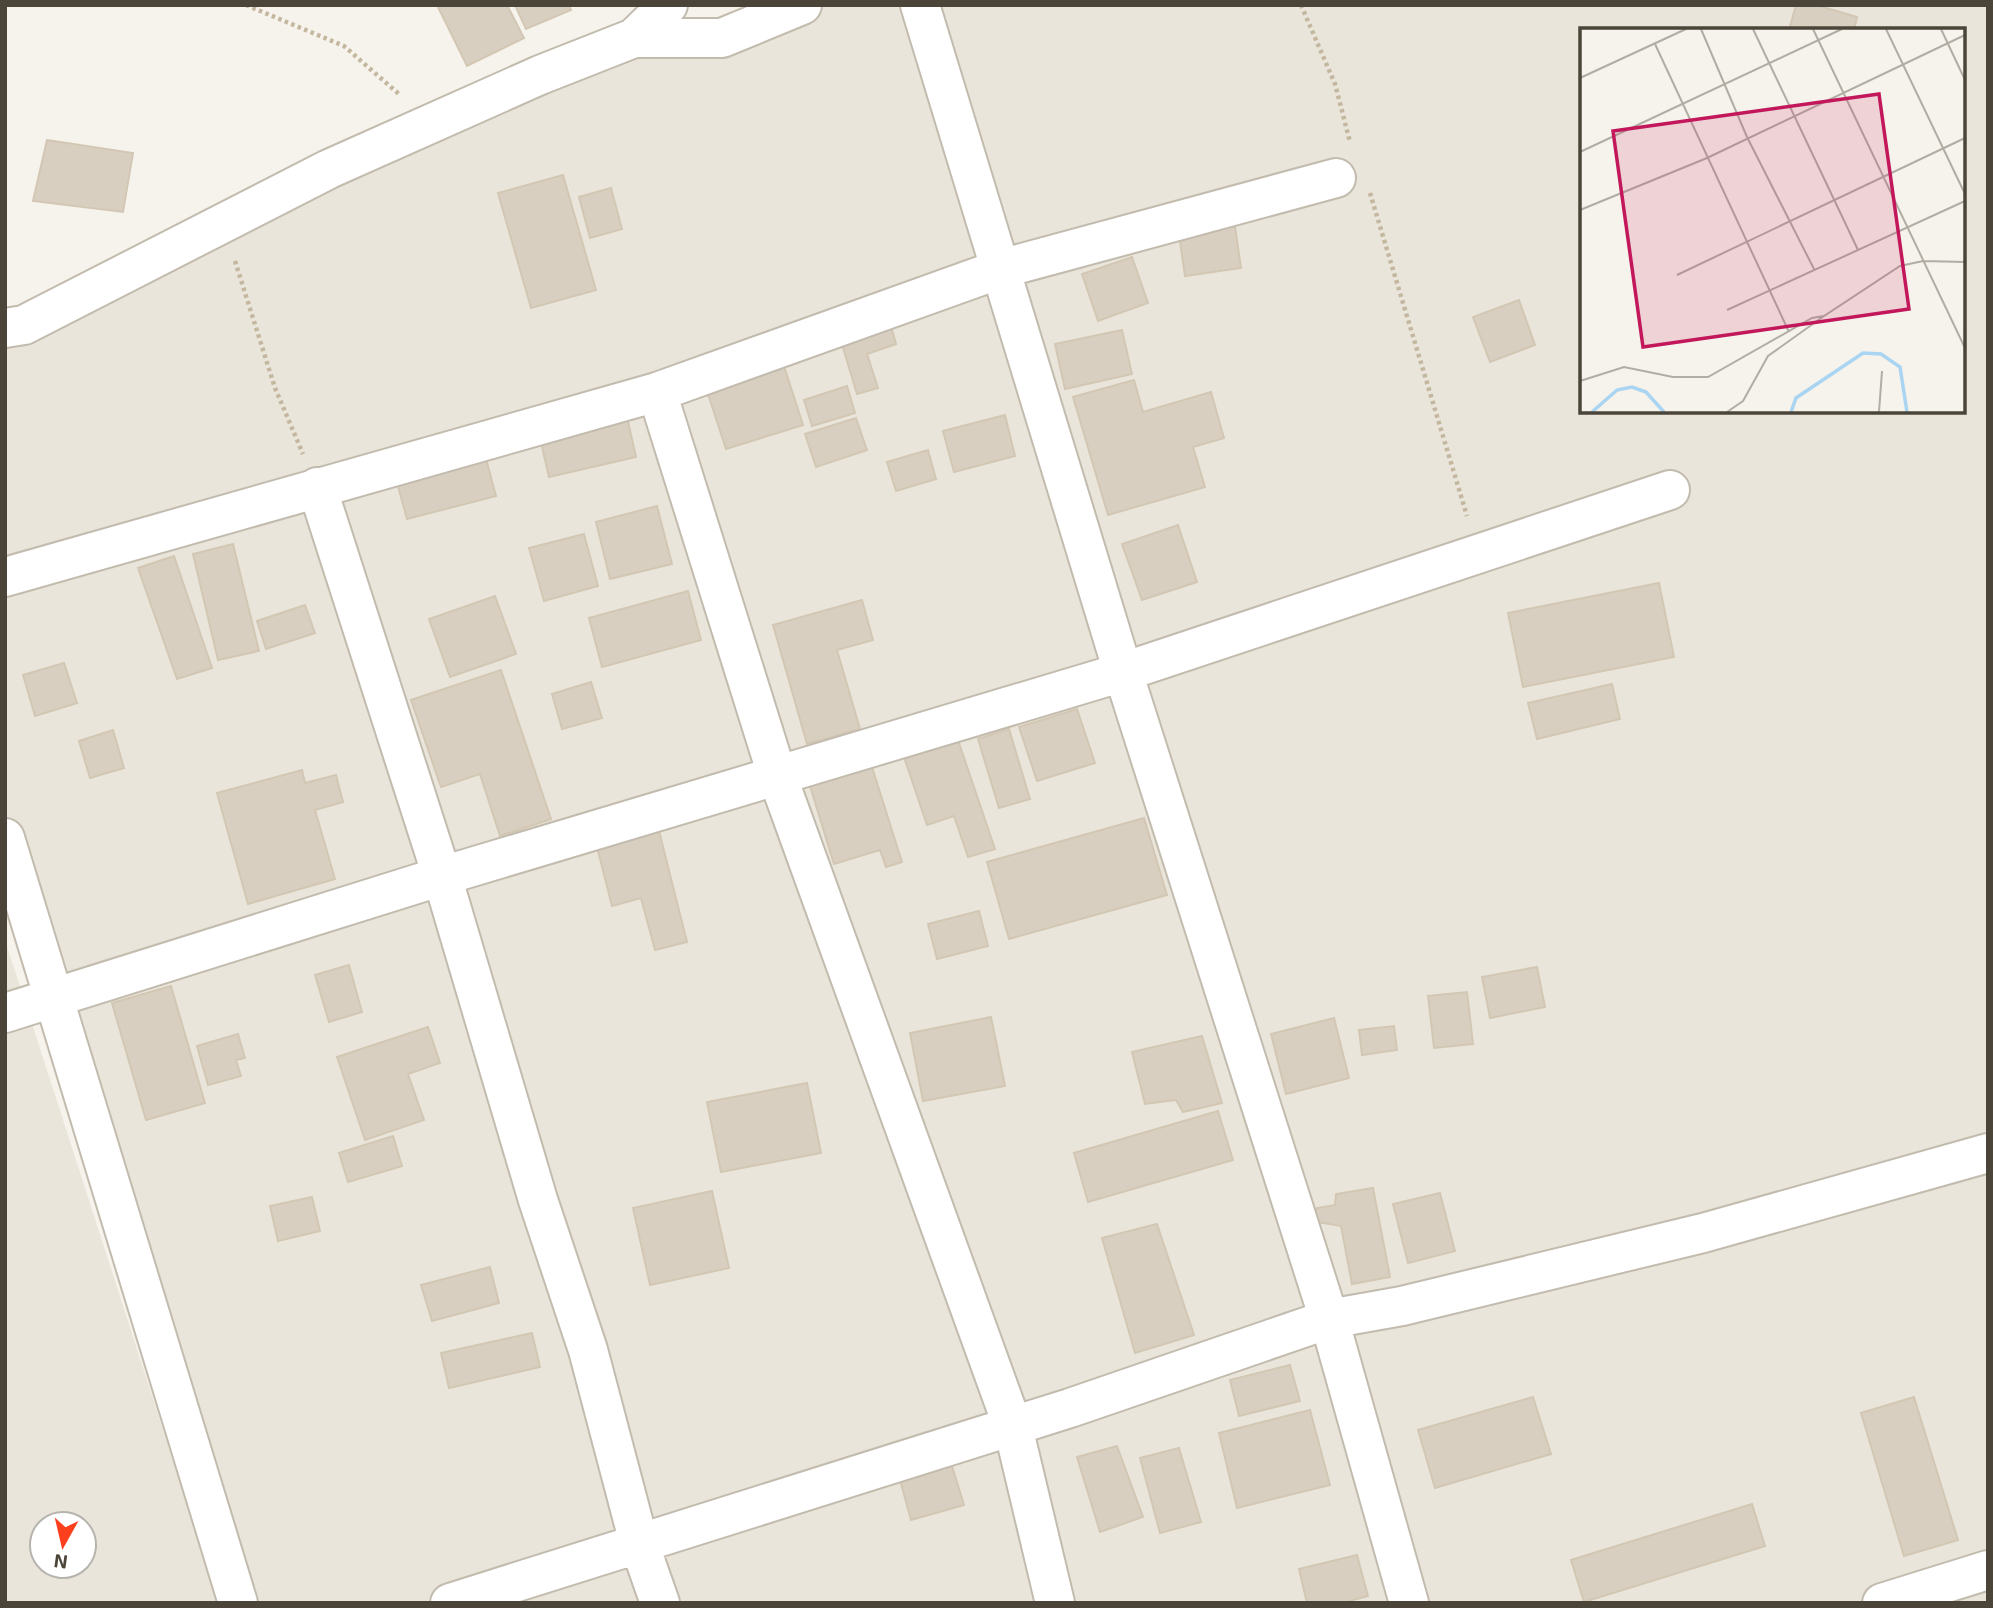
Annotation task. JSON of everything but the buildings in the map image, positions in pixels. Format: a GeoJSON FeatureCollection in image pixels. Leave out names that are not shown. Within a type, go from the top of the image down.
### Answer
{"type":"FeatureCollection","features":[{"type":"Feature","properties":{"kind":"street"},"geometry":{"type":"LineString","coordinates":[[5,328],[24,325],[329,169],[432,122],[634,37],[668,5]]}},
{"type":"Feature","properties":{"kind":"street"},"geometry":{"type":"LineString","coordinates":[[634,37],[722,38],[802,5]]}},
{"type":"Feature","properties":{"kind":"street"},"geometry":{"type":"LineString","coordinates":[[920,5],[1123,672],[1329,1320],[1409,1603]]}},
{"type":"Feature","properties":{"kind":"street"},"geometry":{"type":"LineString","coordinates":[[5,577],[317,486],[657,392],[1000,269],[1336,178]]}},
{"type":"Feature","properties":{"kind":"street"},"geometry":{"type":"LineString","coordinates":[[657,392],[778,778],[1013,1427],[1055,1603]]}},
{"type":"Feature","properties":{"kind":"street"},"geometry":{"type":"LineString","coordinates":[[317,486],[442,876],[538,1200],[587,1350],[639,1544],[660,1603]]}},
{"type":"Feature","properties":{"kind":"street"},"geometry":{"type":"LineString","coordinates":[[5,1013],[442,876],[778,778],[1123,672],[1670,490]]}},
{"type":"Feature","properties":{"kind":"street"},"geometry":{"type":"LineString","coordinates":[[5,838],[56,998],[238,1603]]}},
{"type":"Feature","properties":{"kind":"street"},"geometry":{"type":"LineString","coordinates":[[450,1603],[1013,1427],[1329,1320],[1402,1306],[1703,1233],[1988,1153]]}},
{"type":"Feature","properties":{"kind":"street"},"geometry":{"type":"LineString","coordinates":[[1882,1603],[1988,1570]]}},
{"type":"Feature","properties":{"kind":"path"},"geometry":{"type":"LineString","coordinates":[[246,5],[344,46],[432,122]]}},
{"type":"Feature","properties":{"kind":"path"},"geometry":{"type":"LineString","coordinates":[[1301,5],[1335,84],[1351,145],[1336,178],[1367,181],[1478,554]]}},
{"type":"Feature","properties":{"kind":"path"},"geometry":{"type":"LineString","coordinates":[[223,225],[275,388],[317,486]]}},
{"type":"Feature","properties":{"kind":"shaded area"},"geometry":{"type":"Polygon","coordinates":[[[795,5],[1988,5],[1988,1603],[242,1603],[5,829],[5,328],[540,75],[795,5]]]}},
{"type":"Feature","properties":{"kind":"shaded area"},"geometry":{"type":"Polygon","coordinates":[[[5,940],[219,1603],[5,1603],[5,940]]]}}]}
